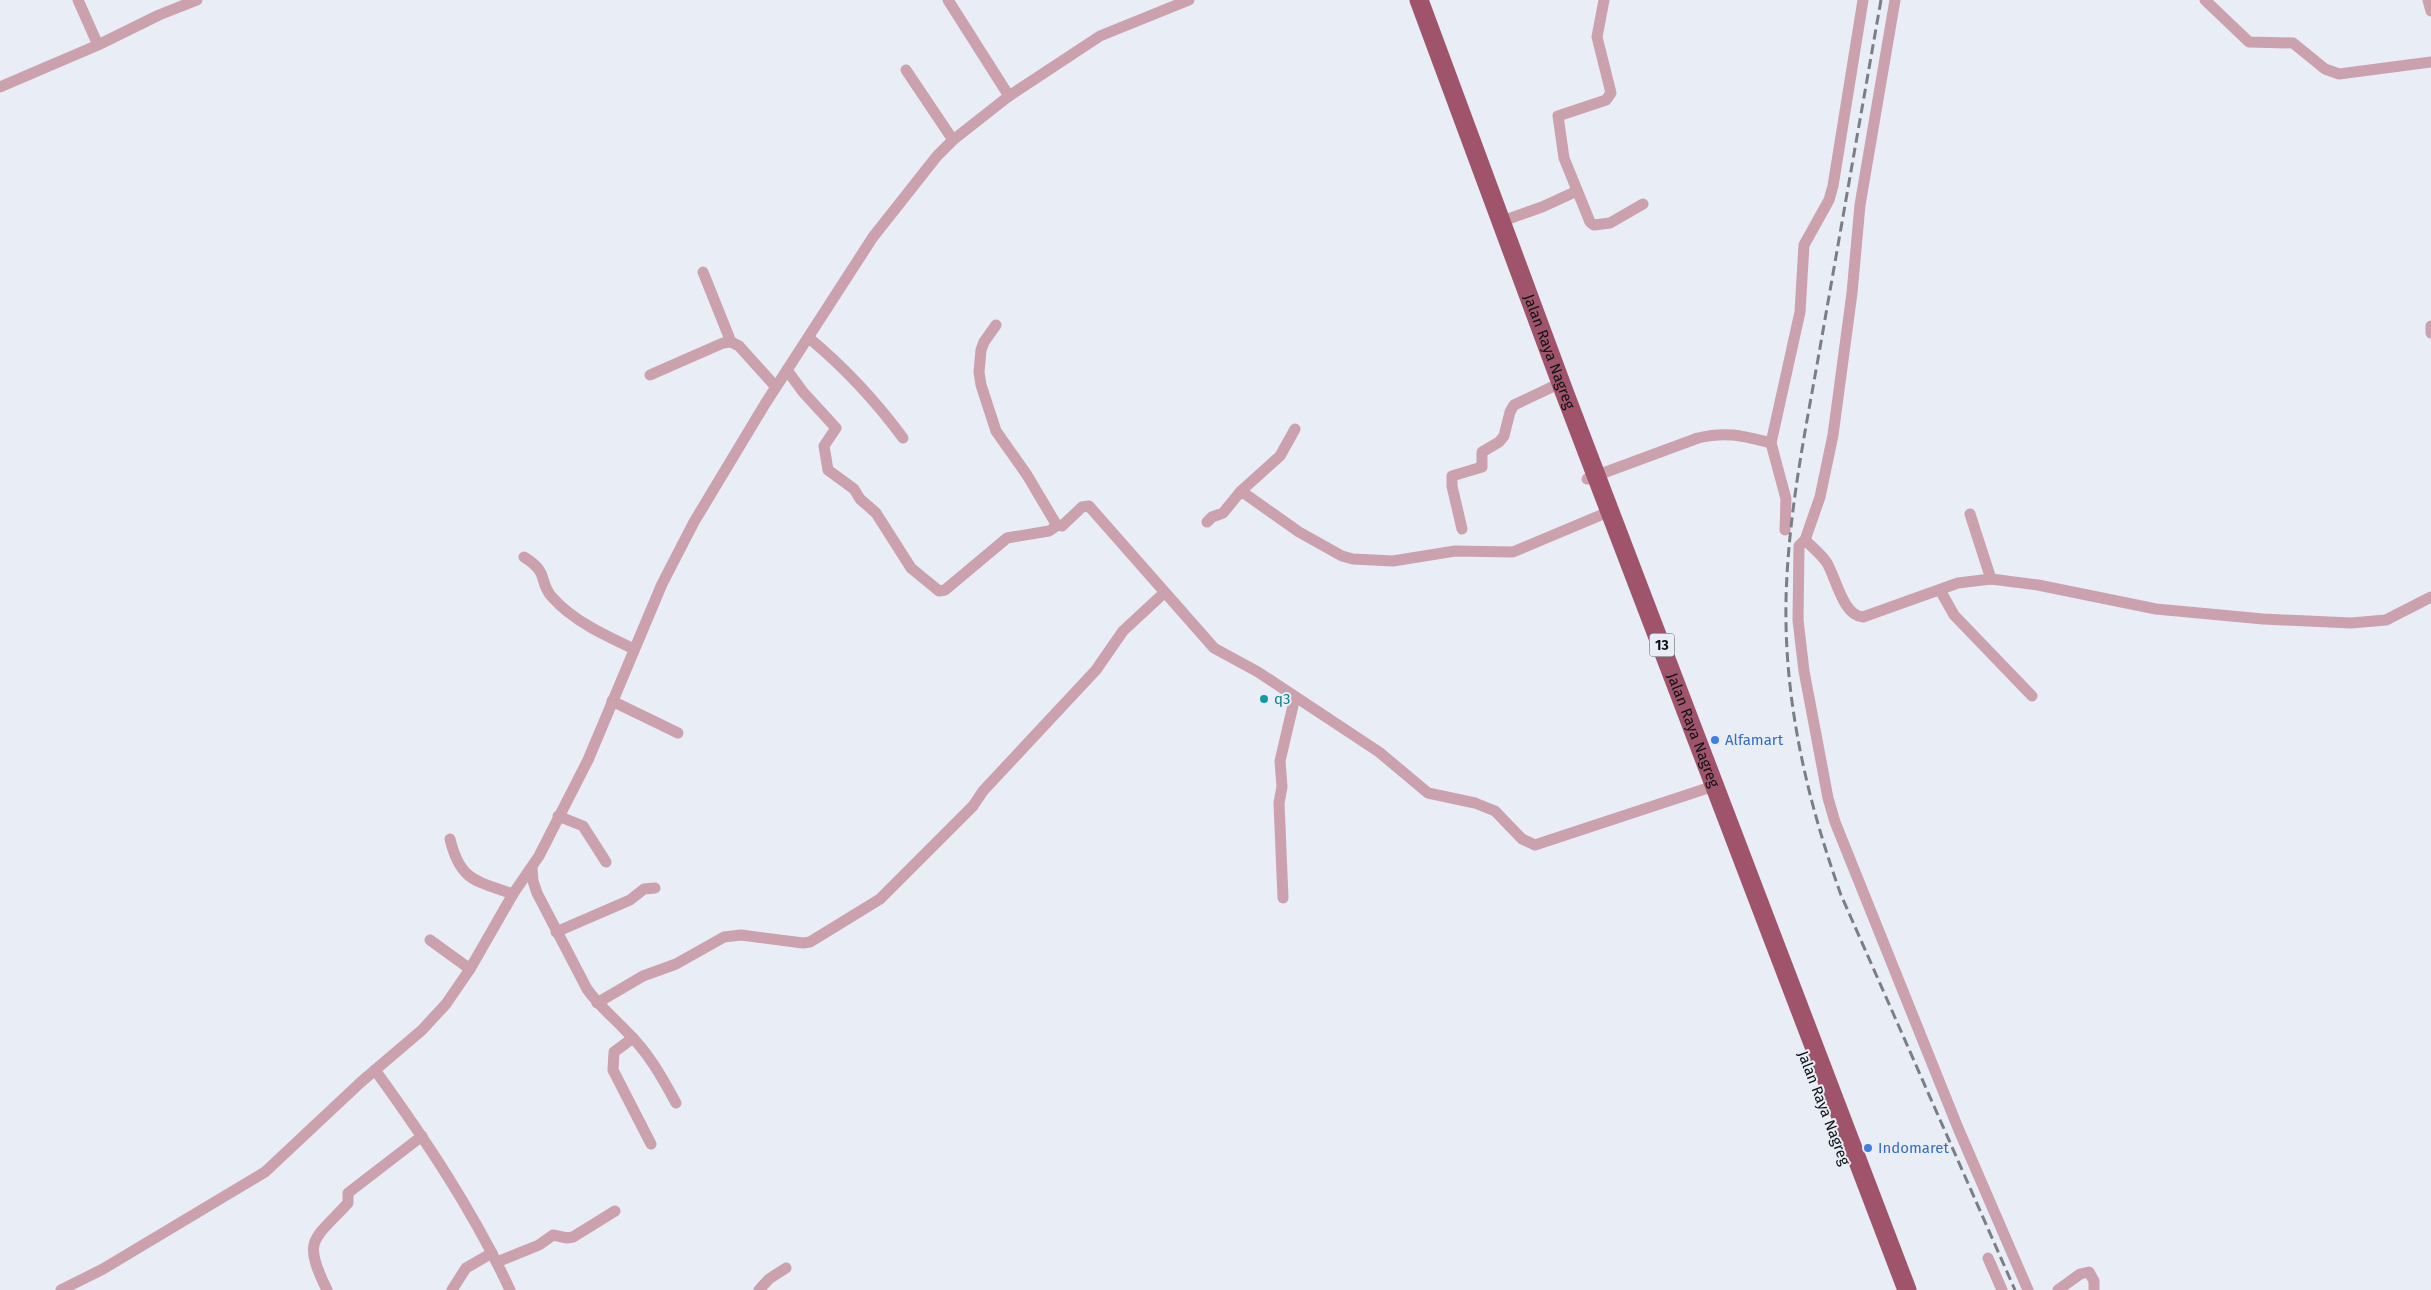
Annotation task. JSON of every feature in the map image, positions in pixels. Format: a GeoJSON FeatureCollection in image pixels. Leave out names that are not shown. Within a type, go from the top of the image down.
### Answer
{"type":"FeatureCollection","features":[{"type":"Feature","properties":{"kind":"highway","name":"Jalan Raya Nagreg"},"geometry":{"type":"LineString","coordinates":[[1407,0],[1552,387],[1592,477],[1601,515],[1907,1290]]}},
{"type":"Feature","properties":{"kind":"highway","name":"Jalan Raya Nagreg"},"geometry":{"type":"LineString","coordinates":[[1419,0],[1592,477],[1893,1290]]}},
{"type":"Feature","properties":{"kind":"street"},"geometry":{"type":"LineString","coordinates":[[78,0],[98,45]]}},
{"type":"Feature","properties":{"kind":"street"},"geometry":{"type":"LineString","coordinates":[[0,87],[98,45],[159,15],[197,0]]}},
{"type":"Feature","properties":{"kind":"street"},"geometry":{"type":"LineString","coordinates":[[948,0],[1009,96]]}},
{"type":"Feature","properties":{"kind":"street"},"geometry":{"type":"LineString","coordinates":[[1604,0],[1597,37],[1610,84],[1610,96],[1606,100],[1561,114],[1557,118],[1564,158],[1575,192],[1590,222],[1596,226],[1618,219],[1643,204]]}},
{"type":"Feature","properties":{"kind":"street"},"geometry":{"type":"LineString","coordinates":[[1786,530],[1786,499],[1771,443],[1800,312],[1804,245],[1831,193],[1864,0]]}},
{"type":"Feature","properties":{"kind":"street"},"geometry":{"type":"LineString","coordinates":[[1895,0],[1860,205],[1852,293],[1833,435],[1820,497],[1804,540],[1799,546],[1798,620],[1808,699],[1835,822],[1958,1128],[2028,1290]]}},
{"type":"Feature","properties":{"kind":"street"},"geometry":{"type":"LineString","coordinates":[[2205,0],[2249,42],[2293,43],[2318,64],[2332,72],[2348,74],[2431,62]]}},
{"type":"Feature","properties":{"kind":"street"},"geometry":{"type":"LineString","coordinates":[[61,1290],[103,1269],[265,1172],[435,1016],[455,994],[513,894],[532,868],[588,760],[662,584],[694,522],[776,386],[873,237],[923,171],[953,140],[1009,96],[1100,36],[1181,1]]}},
{"type":"Feature","properties":{"kind":"street"},"geometry":{"type":"LineString","coordinates":[[906,70],[953,140]]}},
{"type":"Feature","properties":{"kind":"street"},"geometry":{"type":"LineString","coordinates":[[1500,222],[1542,207],[1575,192]]}},
{"type":"Feature","properties":{"kind":"street"},"geometry":{"type":"LineString","coordinates":[[703,272],[731,342]]}},
{"type":"Feature","properties":{"kind":"street"},"geometry":{"type":"LineString","coordinates":[[996,325],[981,350],[979,372],[981,385],[996,431],[1058,525]]}},
{"type":"Feature","properties":{"kind":"street"},"geometry":{"type":"LineString","coordinates":[[2431,326],[2431,333]]}},
{"type":"Feature","properties":{"kind":"street"},"geometry":{"type":"LineString","coordinates":[[809,338],[846,370],[870,395],[903,438]]}},
{"type":"Feature","properties":{"kind":"street"},"geometry":{"type":"LineString","coordinates":[[650,375],[731,342],[739,346],[776,386]]}},
{"type":"Feature","properties":{"kind":"street"},"geometry":{"type":"LineString","coordinates":[[787,370],[803,392],[836,428],[824,446],[828,470],[854,489],[860,499],[880,518],[911,568],[939,591],[945,590],[1007,538],[1049,530],[1058,525],[1065,524],[1084,506],[1089,506],[1214,648],[1258,672],[1379,752],[1428,793],[1475,803],[1495,811],[1522,839],[1535,845],[1708,788]]}},
{"type":"Feature","properties":{"kind":"street"},"geometry":{"type":"LineString","coordinates":[[1462,530],[1452,486],[1453,475],[1482,467],[1482,452],[1504,436],[1510,412],[1514,405],[1552,387]]}},
{"type":"Feature","properties":{"kind":"street"},"geometry":{"type":"LineString","coordinates":[[1207,522],[1212,516],[1223,513],[1241,491],[1280,456],[1295,429]]}},
{"type":"Feature","properties":{"kind":"street"},"geometry":{"type":"LineString","coordinates":[[1592,477],[1698,438],[1717,434],[1732,433],[1771,443]]}},
{"type":"Feature","properties":{"kind":"street"},"geometry":{"type":"LineString","coordinates":[[1241,491],[1299,532],[1342,556],[1353,560],[1393,561],[1454,551],[1513,552],[1601,515]]}},
{"type":"Feature","properties":{"kind":"street"},"geometry":{"type":"LineString","coordinates":[[1970,514],[1990,579]]}},
{"type":"Feature","properties":{"kind":"street"},"geometry":{"type":"LineString","coordinates":[[1804,540],[1827,564],[1848,609],[1858,617],[1863,617],[1958,583],[1990,579],[2038,585],[2156,609],[2263,619],[2351,623],[2386,620],[2431,597]]}},
{"type":"Feature","properties":{"kind":"street"},"geometry":{"type":"LineString","coordinates":[[524,558],[539,567],[551,596],[563,607],[599,633],[634,649]]}},
{"type":"Feature","properties":{"kind":"street"},"geometry":{"type":"LineString","coordinates":[[1940,590],[1954,615],[2032,696]]}},
{"type":"Feature","properties":{"kind":"street"},"geometry":{"type":"LineString","coordinates":[[597,1003],[643,976],[676,964],[724,937],[741,935],[807,943],[880,899],[976,802],[983,791],[1096,670],[1123,632],[1164,592]]}},
{"type":"Feature","properties":{"kind":"street"},"geometry":{"type":"LineString","coordinates":[[1283,898],[1278,803],[1282,787],[1280,761],[1295,697]]}},
{"type":"Feature","properties":{"kind":"street"},"geometry":{"type":"LineString","coordinates":[[612,701],[678,733]]}},
{"type":"Feature","properties":{"kind":"street"},"geometry":{"type":"LineString","coordinates":[[558,816],[583,826],[606,862]]}},
{"type":"Feature","properties":{"kind":"street"},"geometry":{"type":"LineString","coordinates":[[450,840],[462,870],[475,881],[513,894]]}},
{"type":"Feature","properties":{"kind":"street"},"geometry":{"type":"LineString","coordinates":[[532,868],[534,888],[556,932],[597,1003],[633,1038],[655,1065],[676,1102]]}},
{"type":"Feature","properties":{"kind":"street"},"geometry":{"type":"LineString","coordinates":[[556,932],[630,900],[644,890],[655,888]]}},
{"type":"Feature","properties":{"kind":"street"},"geometry":{"type":"LineString","coordinates":[[430,940],[470,969]]}},
{"type":"Feature","properties":{"kind":"street"},"geometry":{"type":"LineString","coordinates":[[633,1038],[614,1052],[613,1070],[651,1144]]}},
{"type":"Feature","properties":{"kind":"street"},"geometry":{"type":"LineString","coordinates":[[374,1070],[422,1136],[494,1258],[510,1290]]}},
{"type":"Feature","properties":{"kind":"street"},"geometry":{"type":"LineString","coordinates":[[327,1290],[313,1258],[314,1245],[319,1234],[348,1203],[348,1193],[422,1136]]}},
{"type":"Feature","properties":{"kind":"street"},"geometry":{"type":"LineString","coordinates":[[452,1290],[466,1268],[539,1245],[553,1235],[567,1238],[573,1237],[615,1211]]}},
{"type":"Feature","properties":{"kind":"street"},"geometry":{"type":"LineString","coordinates":[[1988,1258],[2002,1290]]}},
{"type":"Feature","properties":{"kind":"street"},"geometry":{"type":"LineString","coordinates":[[759,1290],[768,1279],[786,1268]]}},
{"type":"Feature","properties":{"kind":"street"},"geometry":{"type":"LineString","coordinates":[[2058,1290],[2080,1274],[2089,1272],[2094,1280],[2094,1290]]}},
{"type":"Feature","properties":{"kind":"railway"},"geometry":{"type":"LineString","coordinates":[[1881,0],[1794,502],[1787,567],[1786,600],[1786,638],[1789,675],[1800,750],[1808,787],[1841,895],[2015,1290]]}},
{"type":"Feature","properties":{"kind":"place","name":"q3"},"geometry":{"type":"Point","coordinates":[1264,699]}},
{"type":"Feature","properties":{"kind":"place","name":"Alfamart"},"geometry":{"type":"Point","coordinates":[1715,740]}},
{"type":"Feature","properties":{"kind":"place","name":"Indomaret"},"geometry":{"type":"Point","coordinates":[1868,1148]}}]}
